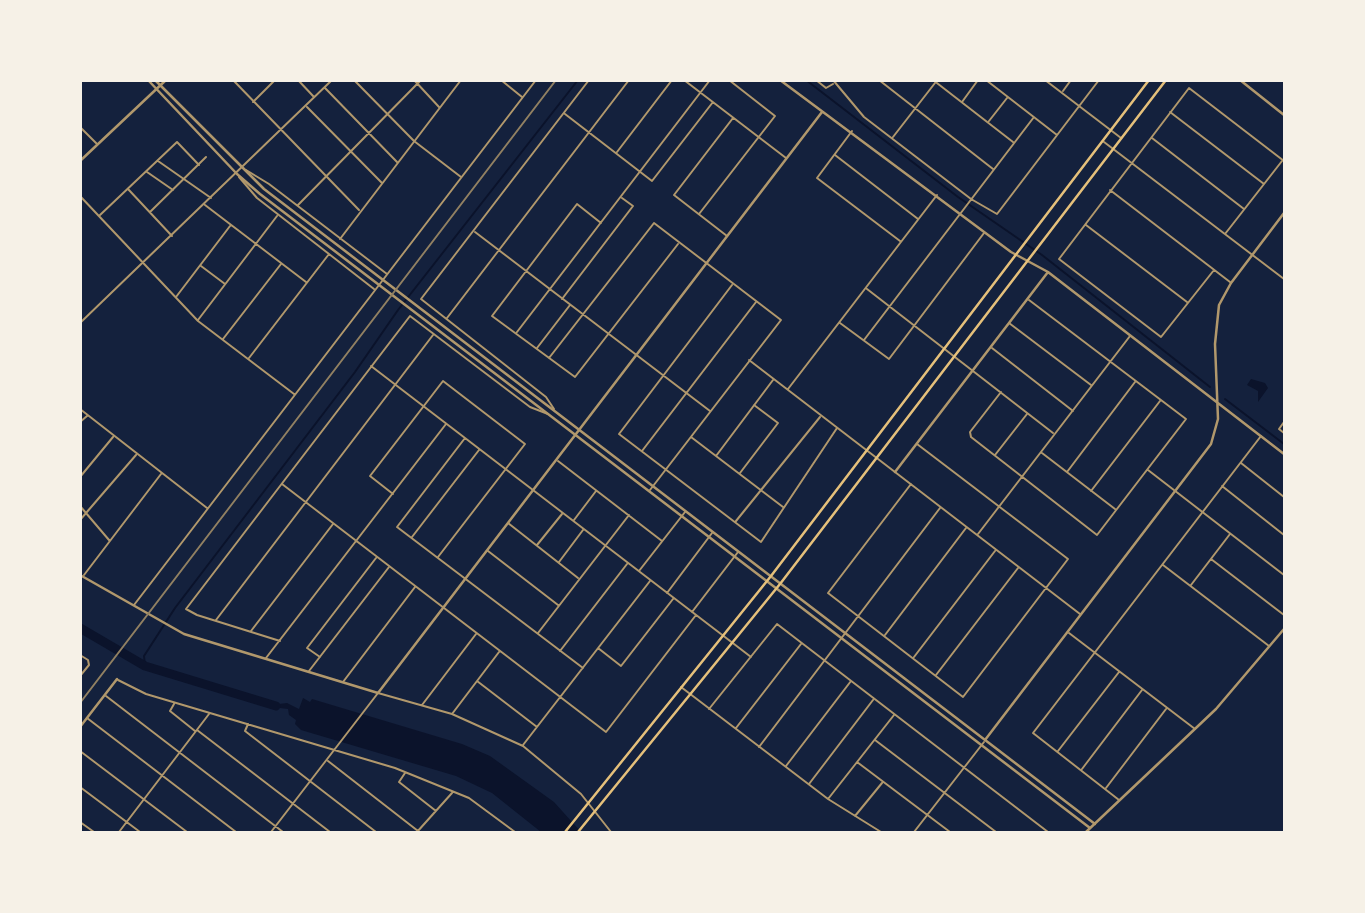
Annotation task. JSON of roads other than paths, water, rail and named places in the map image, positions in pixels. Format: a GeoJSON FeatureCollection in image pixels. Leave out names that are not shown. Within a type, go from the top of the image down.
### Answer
{"type":"FeatureCollection","features":[{"type":"Feature","properties":{"kind":"main road"},"geometry":{"type":"LineString","coordinates":[[565,832],[771,576],[1149,80]]}},
{"type":"Feature","properties":{"kind":"main road"},"geometry":{"type":"LineString","coordinates":[[578,832],[780,584],[1166,80]]}},
{"type":"Feature","properties":{"kind":"street"},"geometry":{"type":"LineString","coordinates":[[148,80],[252,194],[375,290]]}},
{"type":"Feature","properties":{"kind":"street"},"geometry":{"type":"LineString","coordinates":[[156,80],[241,169],[320,232],[1095,824]]}},
{"type":"Feature","properties":{"kind":"street"},"geometry":{"type":"LineString","coordinates":[[80,161],[166,80]]}},
{"type":"Feature","properties":{"kind":"street"},"geometry":{"type":"LineString","coordinates":[[233,80],[361,212]]}},
{"type":"Feature","properties":{"kind":"street"},"geometry":{"type":"LineString","coordinates":[[253,102],[275,80]]}},
{"type":"Feature","properties":{"kind":"street"},"geometry":{"type":"LineString","coordinates":[[298,80],[314,97]]}},
{"type":"Feature","properties":{"kind":"street"},"geometry":{"type":"LineString","coordinates":[[80,323],[332,80]]}},
{"type":"Feature","properties":{"kind":"street"},"geometry":{"type":"LineString","coordinates":[[354,80],[414,141],[461,177]]}},
{"type":"Feature","properties":{"kind":"street"},"geometry":{"type":"LineString","coordinates":[[414,80],[440,108]]}},
{"type":"Feature","properties":{"kind":"street"},"geometry":{"type":"LineString","coordinates":[[297,205],[421,80]]}},
{"type":"Feature","properties":{"kind":"street"},"geometry":{"type":"LineString","coordinates":[[455,80],[458,84]]}},
{"type":"Feature","properties":{"kind":"street"},"geometry":{"type":"LineString","coordinates":[[340,239],[461,80]]}},
{"type":"Feature","properties":{"kind":"street"},"geometry":{"type":"LineString","coordinates":[[501,80],[523,97]]}},
{"type":"Feature","properties":{"kind":"street"},"geometry":{"type":"LineString","coordinates":[[134,606],[536,80]]}},
{"type":"Feature","properties":{"kind":"street"},"geometry":{"type":"LineString","coordinates":[[554,410],[547,397],[421,299],[590,80]]}},
{"type":"Feature","properties":{"kind":"street"},"geometry":{"type":"LineString","coordinates":[[446,319],[629,80]]}},
{"type":"Feature","properties":{"kind":"street"},"geometry":{"type":"LineString","coordinates":[[616,153],[672,80]]}},
{"type":"Feature","properties":{"kind":"street"},"geometry":{"type":"LineString","coordinates":[[684,80],[787,159]]}},
{"type":"Feature","properties":{"kind":"street"},"geometry":{"type":"LineString","coordinates":[[516,333],[710,80]]}},
{"type":"Feature","properties":{"kind":"street"},"geometry":{"type":"LineString","coordinates":[[699,214],[775,116],[729,80]]}},
{"type":"Feature","properties":{"kind":"street"},"geometry":{"type":"LineString","coordinates":[[780,80],[1017,255],[1048,272],[1284,454]]}},
{"type":"Feature","properties":{"kind":"street"},"geometry":{"type":"LineString","coordinates":[[817,80],[826,88],[834,82],[863,117],[971,200],[997,214],[1099,80]]}},
{"type":"Feature","properties":{"kind":"street"},"geometry":{"type":"LineString","coordinates":[[879,80],[993,170]]}},
{"type":"Feature","properties":{"kind":"street"},"geometry":{"type":"LineString","coordinates":[[962,103],[978,80]]}},
{"type":"Feature","properties":{"kind":"street"},"geometry":{"type":"LineString","coordinates":[[986,80],[1057,135]]}},
{"type":"Feature","properties":{"kind":"street"},"geometry":{"type":"LineString","coordinates":[[1045,80],[1121,138]]}},
{"type":"Feature","properties":{"kind":"street"},"geometry":{"type":"LineString","coordinates":[[1062,93],[1071,80]]}},
{"type":"Feature","properties":{"kind":"street"},"geometry":{"type":"LineString","coordinates":[[1240,80],[1284,113]]}},
{"type":"Feature","properties":{"kind":"street"},"geometry":{"type":"LineString","coordinates":[[892,138],[934,82],[1014,143]]}},
{"type":"Feature","properties":{"kind":"street"},"geometry":{"type":"LineString","coordinates":[[324,88],[398,163]]}},
{"type":"Feature","properties":{"kind":"street"},"geometry":{"type":"LineString","coordinates":[[1214,270],[1161,337],[1059,259],[1189,88],[1283,161],[1225,234]]}},
{"type":"Feature","properties":{"kind":"street"},"geometry":{"type":"LineString","coordinates":[[988,122],[1007,97]]}},
{"type":"Feature","properties":{"kind":"street"},"geometry":{"type":"LineString","coordinates":[[564,113],[652,181],[713,102]]}},
{"type":"Feature","properties":{"kind":"street"},"geometry":{"type":"LineString","coordinates":[[306,106],[382,184]]}},
{"type":"Feature","properties":{"kind":"street"},"geometry":{"type":"LineString","coordinates":[[271,832],[822,112]]}},
{"type":"Feature","properties":{"kind":"street"},"geometry":{"type":"LineString","coordinates":[[1170,112],[1264,184]]}},
{"type":"Feature","properties":{"kind":"street"},"geometry":{"type":"LineString","coordinates":[[864,340],[1034,117]]}},
{"type":"Feature","properties":{"kind":"street"},"geometry":{"type":"LineString","coordinates":[[727,237],[674,195],[733,118]]}},
{"type":"Feature","properties":{"kind":"street"},"geometry":{"type":"LineString","coordinates":[[80,127],[98,145]]}},
{"type":"Feature","properties":{"kind":"street"},"geometry":{"type":"LineString","coordinates":[[852,131],[817,178],[901,242]]}},
{"type":"Feature","properties":{"kind":"street"},"geometry":{"type":"LineString","coordinates":[[1151,137],[1244,209]]}},
{"type":"Feature","properties":{"kind":"street"},"geometry":{"type":"LineString","coordinates":[[1103,141],[1283,278],[1284,272]]}},
{"type":"Feature","properties":{"kind":"street"},"geometry":{"type":"LineString","coordinates":[[99,216],[177,142],[199,165]]}},
{"type":"Feature","properties":{"kind":"street"},"geometry":{"type":"LineString","coordinates":[[834,155],[918,219]]}},
{"type":"Feature","properties":{"kind":"street"},"geometry":{"type":"LineString","coordinates":[[150,212],[206,157]]}},
{"type":"Feature","properties":{"kind":"street"},"geometry":{"type":"LineString","coordinates":[[157,160],[211,198]]}},
{"type":"Feature","properties":{"kind":"street"},"geometry":{"type":"LineString","coordinates":[[241,169],[262,178],[387,274]]}},
{"type":"Feature","properties":{"kind":"street"},"geometry":{"type":"LineString","coordinates":[[146,171],[173,190]]}},
{"type":"Feature","properties":{"kind":"street"},"geometry":{"type":"LineString","coordinates":[[236,174],[1090,828]]}},
{"type":"Feature","properties":{"kind":"street"},"geometry":{"type":"LineString","coordinates":[[128,188],[172,236]]}},
{"type":"Feature","properties":{"kind":"street"},"geometry":{"type":"LineString","coordinates":[[1110,190],[1230,283]]}},
{"type":"Feature","properties":{"kind":"street"},"geometry":{"type":"LineString","coordinates":[[788,390],[937,195]]}},
{"type":"Feature","properties":{"kind":"street"},"geometry":{"type":"LineString","coordinates":[[80,196],[198,321],[294,395]]}},
{"type":"Feature","properties":{"kind":"street"},"geometry":{"type":"LineString","coordinates":[[562,299],[633,206],[621,197]]}},
{"type":"Feature","properties":{"kind":"street"},"geometry":{"type":"LineString","coordinates":[[601,223],[577,204],[492,316],[575,377],[679,243]]}},
{"type":"Feature","properties":{"kind":"street"},"geometry":{"type":"LineString","coordinates":[[204,205],[306,282]]}},
{"type":"Feature","properties":{"kind":"street"},"geometry":{"type":"LineString","coordinates":[[914,832],[1211,444],[1218,419],[1216,322],[1221,298],[1284,214]]}},
{"type":"Feature","properties":{"kind":"street"},"geometry":{"type":"LineString","coordinates":[[198,321],[278,215]]}},
{"type":"Feature","properties":{"kind":"street"},"geometry":{"type":"LineString","coordinates":[[549,358],[653,223],[781,320],[650,491]]}},
{"type":"Feature","properties":{"kind":"street"},"geometry":{"type":"LineString","coordinates":[[1085,224],[1188,302]]}},
{"type":"Feature","properties":{"kind":"street"},"geometry":{"type":"LineString","coordinates":[[176,297],[231,225]]}},
{"type":"Feature","properties":{"kind":"street"},"geometry":{"type":"LineString","coordinates":[[474,232],[710,412]]}},
{"type":"Feature","properties":{"kind":"street"},"geometry":{"type":"LineString","coordinates":[[840,323],[888,359],[985,232]]}},
{"type":"Feature","properties":{"kind":"street"},"geometry":{"type":"LineString","coordinates":[[248,359],[329,253]]}},
{"type":"Feature","properties":{"kind":"street"},"geometry":{"type":"LineString","coordinates":[[223,340],[282,264]]}},
{"type":"Feature","properties":{"kind":"street"},"geometry":{"type":"LineString","coordinates":[[200,265],[226,284]]}},
{"type":"Feature","properties":{"kind":"street"},"geometry":{"type":"LineString","coordinates":[[895,472],[1048,272]]}},
{"type":"Feature","properties":{"kind":"street"},"geometry":{"type":"LineString","coordinates":[[733,284],[618,434],[761,542],[837,428]]}},
{"type":"Feature","properties":{"kind":"street"},"geometry":{"type":"LineString","coordinates":[[866,288],[1055,434]]}},
{"type":"Feature","properties":{"kind":"street"},"geometry":{"type":"LineString","coordinates":[[1001,392],[970,432],[971,437],[1097,535],[1186,419],[1028,299]]}},
{"type":"Feature","properties":{"kind":"street"},"geometry":{"type":"LineString","coordinates":[[642,451],[756,302]]}},
{"type":"Feature","properties":{"kind":"street"},"geometry":{"type":"LineString","coordinates":[[537,349],[570,305]]}},
{"type":"Feature","properties":{"kind":"street"},"geometry":{"type":"LineString","coordinates":[[280,640],[186,609],[410,316],[530,407],[549,414]]}},
{"type":"Feature","properties":{"kind":"street"},"geometry":{"type":"LineString","coordinates":[[1009,323],[1092,386]]}},
{"type":"Feature","properties":{"kind":"street"},"geometry":{"type":"LineString","coordinates":[[216,621],[434,334]]}},
{"type":"Feature","properties":{"kind":"street"},"geometry":{"type":"LineString","coordinates":[[977,535],[1131,335]]}},
{"type":"Feature","properties":{"kind":"street"},"geometry":{"type":"LineString","coordinates":[[991,347],[1073,411]]}},
{"type":"Feature","properties":{"kind":"street"},"geometry":{"type":"LineString","coordinates":[[749,360],[1081,615]]}},
{"type":"Feature","properties":{"kind":"street"},"geometry":{"type":"LineString","coordinates":[[371,366],[751,657]]}},
{"type":"Feature","properties":{"kind":"street"},"geometry":{"type":"LineString","coordinates":[[716,456],[774,380]]}},
{"type":"Feature","properties":{"kind":"street"},"geometry":{"type":"LineString","coordinates":[[393,494],[370,477],[443,381],[525,444],[438,557]]}},
{"type":"Feature","properties":{"kind":"street"},"geometry":{"type":"LineString","coordinates":[[1067,472],[1136,381]]}},
{"type":"Feature","properties":{"kind":"street"},"geometry":{"type":"LineString","coordinates":[[1091,491],[1160,400]]}},
{"type":"Feature","properties":{"kind":"street"},"geometry":{"type":"LineString","coordinates":[[740,474],[778,423],[754,405]]}},
{"type":"Feature","properties":{"kind":"street"},"geometry":{"type":"LineString","coordinates":[[80,409],[208,508]]}},
{"type":"Feature","properties":{"kind":"street"},"geometry":{"type":"LineString","coordinates":[[995,456],[1028,413]]}},
{"type":"Feature","properties":{"kind":"street"},"geometry":{"type":"LineString","coordinates":[[80,422],[87,416]]}},
{"type":"Feature","properties":{"kind":"street"},"geometry":{"type":"LineString","coordinates":[[735,523],[821,416]]}},
{"type":"Feature","properties":{"kind":"street"},"geometry":{"type":"LineString","coordinates":[[1284,422],[1279,429],[1284,433]]}},
{"type":"Feature","properties":{"kind":"street"},"geometry":{"type":"LineString","coordinates":[[266,659],[446,424]]}},
{"type":"Feature","properties":{"kind":"street"},"geometry":{"type":"LineString","coordinates":[[1120,801],[1033,733],[1261,436]]}},
{"type":"Feature","properties":{"kind":"street"},"geometry":{"type":"LineString","coordinates":[[80,477],[114,437]]}},
{"type":"Feature","properties":{"kind":"street"},"geometry":{"type":"LineString","coordinates":[[691,437],[784,508]]}},
{"type":"Feature","properties":{"kind":"street"},"geometry":{"type":"LineString","coordinates":[[465,438],[397,527],[583,668]]}},
{"type":"Feature","properties":{"kind":"street"},"geometry":{"type":"LineString","coordinates":[[911,484],[828,593],[963,697],[1068,559],[917,444]]}},
{"type":"Feature","properties":{"kind":"street"},"geometry":{"type":"LineString","coordinates":[[411,538],[480,450]]}},
{"type":"Feature","properties":{"kind":"street"},"geometry":{"type":"LineString","coordinates":[[1041,452],[1116,510]]}},
{"type":"Feature","properties":{"kind":"street"},"geometry":{"type":"LineString","coordinates":[[80,520],[137,454]]}},
{"type":"Feature","properties":{"kind":"street"},"geometry":{"type":"LineString","coordinates":[[557,460],[663,541]]}},
{"type":"Feature","properties":{"kind":"street"},"geometry":{"type":"LineString","coordinates":[[1240,463],[1284,497]]}},
{"type":"Feature","properties":{"kind":"street"},"geometry":{"type":"LineString","coordinates":[[1147,469],[1284,575]]}},
{"type":"Feature","properties":{"kind":"street"},"geometry":{"type":"LineString","coordinates":[[162,473],[81,576],[159,620],[201,640],[452,714],[523,746],[568,782],[595,810],[611,832]]}},
{"type":"Feature","properties":{"kind":"street"},"geometry":{"type":"LineString","coordinates":[[281,484],[606,732],[696,615]]}},
{"type":"Feature","properties":{"kind":"street"},"geometry":{"type":"LineString","coordinates":[[1222,486],[1284,535]]}},
{"type":"Feature","properties":{"kind":"street"},"geometry":{"type":"LineString","coordinates":[[573,521],[597,491]]}},
{"type":"Feature","properties":{"kind":"street"},"geometry":{"type":"LineString","coordinates":[[80,506],[109,540]]}},
{"type":"Feature","properties":{"kind":"street"},"geometry":{"type":"LineString","coordinates":[[759,747],[941,507]]}},
{"type":"Feature","properties":{"kind":"street"},"geometry":{"type":"LineString","coordinates":[[639,572],[686,511]]}},
{"type":"Feature","properties":{"kind":"street"},"geometry":{"type":"LineString","coordinates":[[537,545],[563,513]]}},
{"type":"Feature","properties":{"kind":"street"},"geometry":{"type":"LineString","coordinates":[[538,634],[629,514]]}},
{"type":"Feature","properties":{"kind":"street"},"geometry":{"type":"LineString","coordinates":[[251,631],[333,523]]}},
{"type":"Feature","properties":{"kind":"street"},"geometry":{"type":"LineString","coordinates":[[508,523],[579,578]]}},
{"type":"Feature","properties":{"kind":"street"},"geometry":{"type":"LineString","coordinates":[[884,636],[967,528]]}},
{"type":"Feature","properties":{"kind":"street"},"geometry":{"type":"LineString","coordinates":[[558,562],[584,529]]}},
{"type":"Feature","properties":{"kind":"street"},"geometry":{"type":"LineString","coordinates":[[666,593],[713,532]]}},
{"type":"Feature","properties":{"kind":"street"},"geometry":{"type":"LineString","coordinates":[[1190,585],[1230,534]]}},
{"type":"Feature","properties":{"kind":"street"},"geometry":{"type":"LineString","coordinates":[[913,659],[996,550]]}},
{"type":"Feature","properties":{"kind":"street"},"geometry":{"type":"LineString","coordinates":[[487,551],[559,606]]}},
{"type":"Feature","properties":{"kind":"street"},"geometry":{"type":"LineString","coordinates":[[692,612],[738,552]]}},
{"type":"Feature","properties":{"kind":"street"},"geometry":{"type":"LineString","coordinates":[[320,657],[307,648],[377,557]]}},
{"type":"Feature","properties":{"kind":"street"},"geometry":{"type":"LineString","coordinates":[[1211,559],[1284,615]]}},
{"type":"Feature","properties":{"kind":"street"},"geometry":{"type":"LineString","coordinates":[[560,651],[628,563]]}},
{"type":"Feature","properties":{"kind":"street"},"geometry":{"type":"LineString","coordinates":[[1163,565],[1270,646]]}},
{"type":"Feature","properties":{"kind":"street"},"geometry":{"type":"LineString","coordinates":[[309,671],[390,566]]}},
{"type":"Feature","properties":{"kind":"street"},"geometry":{"type":"LineString","coordinates":[[936,676],[1019,567]]}},
{"type":"Feature","properties":{"kind":"street"},"geometry":{"type":"LineString","coordinates":[[523,746],[650,580]]}},
{"type":"Feature","properties":{"kind":"street"},"geometry":{"type":"LineString","coordinates":[[343,682],[416,586]]}},
{"type":"Feature","properties":{"kind":"street"},"geometry":{"type":"LineString","coordinates":[[598,648],[621,666],[673,598]]}},
{"type":"Feature","properties":{"kind":"street"},"geometry":{"type":"LineString","coordinates":[[709,709],[777,624],[1048,832]]}},
{"type":"Feature","properties":{"kind":"street"},"geometry":{"type":"LineString","coordinates":[[1086,832],[1195,729],[1284,629]]}},
{"type":"Feature","properties":{"kind":"street"},"geometry":{"type":"LineString","coordinates":[[1068,632],[1195,729]]}},
{"type":"Feature","properties":{"kind":"street"},"geometry":{"type":"LineString","coordinates":[[422,705],[477,634]]}},
{"type":"Feature","properties":{"kind":"street"},"geometry":{"type":"LineString","coordinates":[[736,729],[802,643]]}},
{"type":"Feature","properties":{"kind":"street"},"geometry":{"type":"LineString","coordinates":[[452,714],[500,651]]}},
{"type":"Feature","properties":{"kind":"street"},"geometry":{"type":"LineString","coordinates":[[80,655],[88,660],[89,665],[80,676]]}},
{"type":"Feature","properties":{"kind":"street"},"geometry":{"type":"LineString","coordinates":[[1058,752],[1120,672]]}},
{"type":"Feature","properties":{"kind":"street"},"geometry":{"type":"LineString","coordinates":[[80,727],[117,679],[140,692],[175,704],[405,773],[469,798],[515,832]]}},
{"type":"Feature","properties":{"kind":"street"},"geometry":{"type":"LineString","coordinates":[[477,681],[537,727]]}},
{"type":"Feature","properties":{"kind":"street"},"geometry":{"type":"LineString","coordinates":[[786,767],[851,681]]}},
{"type":"Feature","properties":{"kind":"street"},"geometry":{"type":"LineString","coordinates":[[681,687],[828,799],[881,832]]}},
{"type":"Feature","properties":{"kind":"street"},"geometry":{"type":"LineString","coordinates":[[1082,770],[1143,690]]}},
{"type":"Feature","properties":{"kind":"street"},"geometry":{"type":"LineString","coordinates":[[105,696],[283,832]]}},
{"type":"Feature","properties":{"kind":"street"},"geometry":{"type":"LineString","coordinates":[[808,784],[874,699]]}},
{"type":"Feature","properties":{"kind":"street"},"geometry":{"type":"LineString","coordinates":[[175,704],[170,711],[330,832]]}},
{"type":"Feature","properties":{"kind":"street"},"geometry":{"type":"LineString","coordinates":[[1105,789],[1167,708]]}},
{"type":"Feature","properties":{"kind":"street"},"geometry":{"type":"LineString","coordinates":[[119,832],[210,713]]}},
{"type":"Feature","properties":{"kind":"street"},"geometry":{"type":"LineString","coordinates":[[828,799],[894,715]]}},
{"type":"Feature","properties":{"kind":"street"},"geometry":{"type":"LineString","coordinates":[[87,718],[236,832]]}},
{"type":"Feature","properties":{"kind":"street"},"geometry":{"type":"LineString","coordinates":[[248,724],[245,731],[376,832]]}},
{"type":"Feature","properties":{"kind":"street"},"geometry":{"type":"LineString","coordinates":[[875,740],[996,832]]}},
{"type":"Feature","properties":{"kind":"street"},"geometry":{"type":"LineString","coordinates":[[80,751],[187,832]]}},
{"type":"Feature","properties":{"kind":"street"},"geometry":{"type":"LineString","coordinates":[[327,761],[417,832],[453,792]]}},
{"type":"Feature","properties":{"kind":"street"},"geometry":{"type":"LineString","coordinates":[[857,762],[950,832]]}},
{"type":"Feature","properties":{"kind":"street"},"geometry":{"type":"LineString","coordinates":[[405,773],[399,782],[436,811]]}},
{"type":"Feature","properties":{"kind":"street"},"geometry":{"type":"LineString","coordinates":[[855,816],[883,782]]}},
{"type":"Feature","properties":{"kind":"street"},"geometry":{"type":"LineString","coordinates":[[80,787],[140,832]]}},
{"type":"Feature","properties":{"kind":"street"},"geometry":{"type":"LineString","coordinates":[[80,822],[94,832]]}},
{"type":"Feature","properties":{"kind":"water"},"geometry":{"type":"Polygon","coordinates":[[[1251,379],[1265,383],[1268,388],[1258,402],[1258,391],[1247,385],[1251,379]]]}},
{"type":"Feature","properties":{"kind":"water"},"geometry":{"type":"Polygon","coordinates":[[[303,698],[462,744],[490,756],[554,802],[581,832],[541,832],[492,793],[456,776],[301,730],[295,724],[296,720],[289,715],[288,709],[263,706],[287,703],[299,709],[303,698]]]}},
{"type":"Feature","properties":{"kind":"waterway"},"geometry":{"type":"LineString","coordinates":[[145,666],[144,656],[175,608],[355,372],[398,310],[578,80]]}},
{"type":"Feature","properties":{"kind":"waterway"},"geometry":{"type":"LineString","coordinates":[[806,80],[958,197],[1042,255],[1210,387]]}},
{"type":"Feature","properties":{"kind":"waterway"},"geometry":{"type":"LineString","coordinates":[[1225,399],[1284,444]]}},
{"type":"Feature","properties":{"kind":"waterway"},"geometry":{"type":"LineString","coordinates":[[80,628],[145,666],[276,706]]}},
{"type":"Feature","properties":{"kind":"railway"},"geometry":{"type":"LineString","coordinates":[[80,703],[556,80]]}}]}
